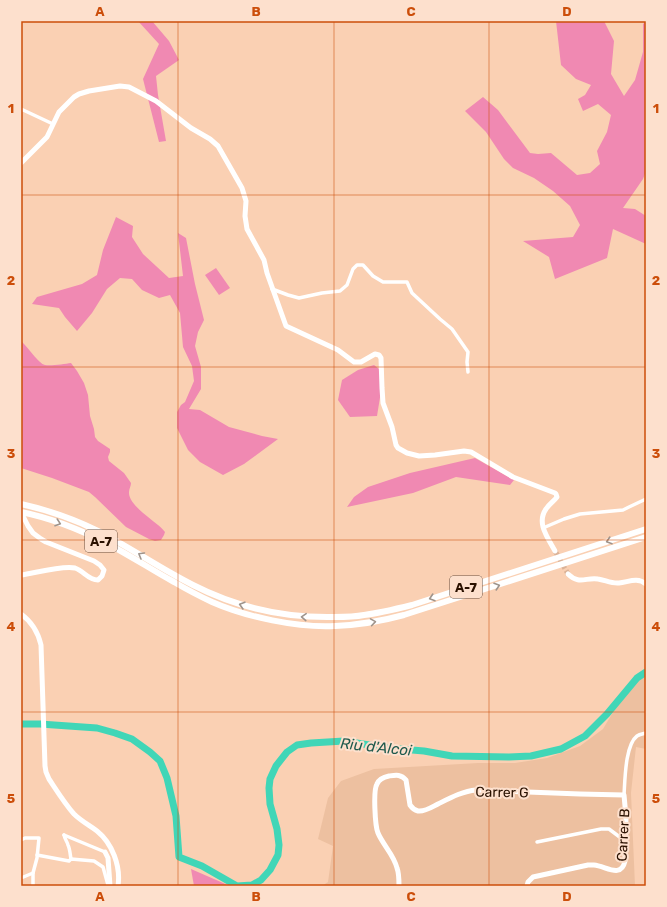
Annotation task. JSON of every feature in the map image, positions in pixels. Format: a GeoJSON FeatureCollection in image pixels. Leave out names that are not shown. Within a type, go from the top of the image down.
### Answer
{"type":"FeatureCollection","features":[{"type":"Feature","properties":{"kind":"highway","name":"A-7"},"geometry":{"type":"LineString","coordinates":[[21,504],[79,523],[120,543],[174,575],[234,603],[280,614],[317,617],[354,616],[393,610],[646,529]]}},
{"type":"Feature","properties":{"kind":"highway","name":"A-7"},"geometry":{"type":"LineString","coordinates":[[21,512],[34,514],[82,532],[109,545],[174,583],[221,605],[245,613],[278,621],[334,626],[366,623],[418,611],[646,537]]}},
{"type":"Feature","properties":{"kind":"street"},"geometry":{"type":"LineString","coordinates":[[21,163],[46,139],[58,112],[76,95],[120,86],[129,87],[156,101],[195,131],[212,140],[218,146],[242,188],[246,201],[245,216],[247,228],[264,260],[272,289],[288,328],[301,332],[338,350],[354,362],[361,362],[373,354],[377,354],[380,357],[382,361],[383,403],[392,427],[396,445],[400,450],[419,456],[464,451],[471,452],[513,477],[555,493],[557,495],[556,498],[545,510],[542,523],[555,551]]}},
{"type":"Feature","properties":{"kind":"street"},"geometry":{"type":"LineString","coordinates":[[21,109],[53,124]]}},
{"type":"Feature","properties":{"kind":"street"},"geometry":{"type":"LineString","coordinates":[[272,289],[300,298],[340,291],[347,285],[353,269],[357,265],[362,265],[373,276],[383,282],[407,282],[412,293],[452,329],[468,352],[468,372]]}},
{"type":"Feature","properties":{"kind":"street"},"geometry":{"type":"LineString","coordinates":[[543,528],[580,514],[623,510],[646,499]]}},
{"type":"Feature","properties":{"kind":"street"},"geometry":{"type":"LineString","coordinates":[[21,512],[33,533],[41,539],[94,561],[104,570],[102,576],[98,580],[91,579],[78,569],[69,568],[21,575]]}},
{"type":"Feature","properties":{"kind":"street"},"geometry":{"type":"LineString","coordinates":[[568,574],[581,580],[595,579],[617,583],[635,580],[646,584]]}},
{"type":"Feature","properties":{"kind":"street"},"geometry":{"type":"LineString","coordinates":[[21,614],[32,625],[40,641],[46,769],[48,777],[74,814],[99,833],[108,843],[117,865],[119,877],[118,886]]}},
{"type":"Feature","properties":{"kind":"street","name":"Carrer B"},"geometry":{"type":"LineString","coordinates":[[527,886],[528,882],[533,878],[588,865],[594,865],[616,871],[621,870],[625,861],[626,817],[624,795],[628,754],[636,737],[646,733]]}},
{"type":"Feature","properties":{"kind":"street","name":"Carrer G"},"geometry":{"type":"LineString","coordinates":[[399,886],[397,867],[377,828],[375,789],[378,782],[383,778],[397,775],[403,777],[406,780],[410,805],[417,811],[428,809],[470,790],[624,795]]}},
{"type":"Feature","properties":{"kind":"street"},"geometry":{"type":"LineString","coordinates":[[537,842],[601,829],[608,829],[625,841]]}},
{"type":"Feature","properties":{"kind":"street"},"geometry":{"type":"LineString","coordinates":[[71,859],[68,849],[69,846],[64,840],[64,835],[105,852],[108,858],[109,886]]}},
{"type":"Feature","properties":{"kind":"street"},"geometry":{"type":"LineString","coordinates":[[21,840],[25,838],[39,838],[33,873],[33,886]]}},
{"type":"Feature","properties":{"kind":"street"},"geometry":{"type":"LineString","coordinates":[[37,855],[69,861],[71,859],[94,861],[103,867],[109,886]]}},
{"type":"Feature","properties":{"kind":"street"},"geometry":{"type":"LineString","coordinates":[[21,878],[33,873]]}},
{"type":"Feature","properties":{"kind":"shaded area"},"geometry":{"type":"Polygon","coordinates":[[[138,21],[152,21],[169,41],[179,60],[156,76],[166,141],[159,142],[143,79],[159,44],[138,21]]]}},
{"type":"Feature","properties":{"kind":"shaded area"},"geometry":{"type":"Polygon","coordinates":[[[556,21],[604,21],[614,41],[611,74],[624,96],[635,80],[643,52],[643,24],[646,21],[646,171],[643,179],[623,208],[635,209],[646,216],[646,244],[613,229],[607,258],[555,279],[549,257],[523,241],[573,237],[580,225],[570,206],[553,191],[534,178],[513,168],[504,159],[486,132],[465,111],[483,97],[498,110],[530,153],[551,153],[577,175],[590,173],[600,164],[597,151],[607,132],[611,115],[598,104],[583,111],[578,99],[585,95],[591,85],[576,79],[561,65],[556,21]]]}},
{"type":"Feature","properties":{"kind":"shaded area"},"geometry":{"type":"Polygon","coordinates":[[[116,217],[133,226],[132,237],[143,254],[169,278],[183,276],[178,233],[186,238],[204,320],[198,332],[195,346],[201,367],[201,389],[189,409],[200,410],[229,427],[278,439],[244,464],[223,475],[200,462],[188,450],[177,428],[177,412],[181,405],[185,402],[194,381],[192,366],[183,347],[180,313],[170,295],[159,298],[142,290],[132,279],[120,278],[107,289],[92,313],[77,331],[59,308],[32,304],[37,297],[82,284],[97,275],[103,250],[116,217]]]}},
{"type":"Feature","properties":{"kind":"shaded area"},"geometry":{"type":"Polygon","coordinates":[[[216,268],[230,288],[219,295],[205,275],[216,268]]]}},
{"type":"Feature","properties":{"kind":"shaded area"},"geometry":{"type":"Polygon","coordinates":[[[21,341],[42,364],[58,365],[71,363],[77,371],[84,383],[88,395],[90,416],[95,437],[98,441],[110,449],[108,457],[109,461],[124,473],[131,483],[129,492],[132,501],[165,532],[161,540],[155,541],[149,539],[126,527],[89,492],[21,468],[21,341]]]}},
{"type":"Feature","properties":{"kind":"shaded area"},"geometry":{"type":"Polygon","coordinates":[[[374,365],[384,373],[377,416],[350,417],[338,400],[342,380],[358,370],[374,365]]]}},
{"type":"Feature","properties":{"kind":"shaded area"},"geometry":{"type":"Polygon","coordinates":[[[475,458],[514,480],[510,485],[456,477],[413,493],[347,507],[354,497],[368,487],[410,473],[475,458]]]}},
{"type":"Feature","properties":{"kind":"shaded area"},"geometry":{"type":"Polygon","coordinates":[[[635,675],[646,677],[646,749],[636,747],[631,793],[635,886],[322,886],[328,882],[333,846],[318,839],[328,798],[341,781],[374,769],[478,763],[515,763],[547,758],[580,746],[603,729],[635,675]]]}},
{"type":"Feature","properties":{"kind":"shaded area"},"geometry":{"type":"Polygon","coordinates":[[[191,869],[230,886],[194,886],[191,869]]]}},
{"type":"Feature","properties":{"kind":"waterway","name":"Riu d'Alcoi"},"geometry":{"type":"LineString","coordinates":[[21,724],[97,728],[132,739],[160,761],[167,778],[176,816],[179,857],[202,866],[237,886],[252,885],[261,880],[270,870],[278,855],[279,845],[277,829],[270,804],[270,779],[276,766],[287,752],[297,745],[344,741],[452,756],[531,756],[561,749],[585,736],[607,714],[637,678],[646,672]]}},
{"type":"Feature","properties":{"kind":"tunnel"},"geometry":{"type":"LineString","coordinates":[[555,551],[568,574]]}}]}
